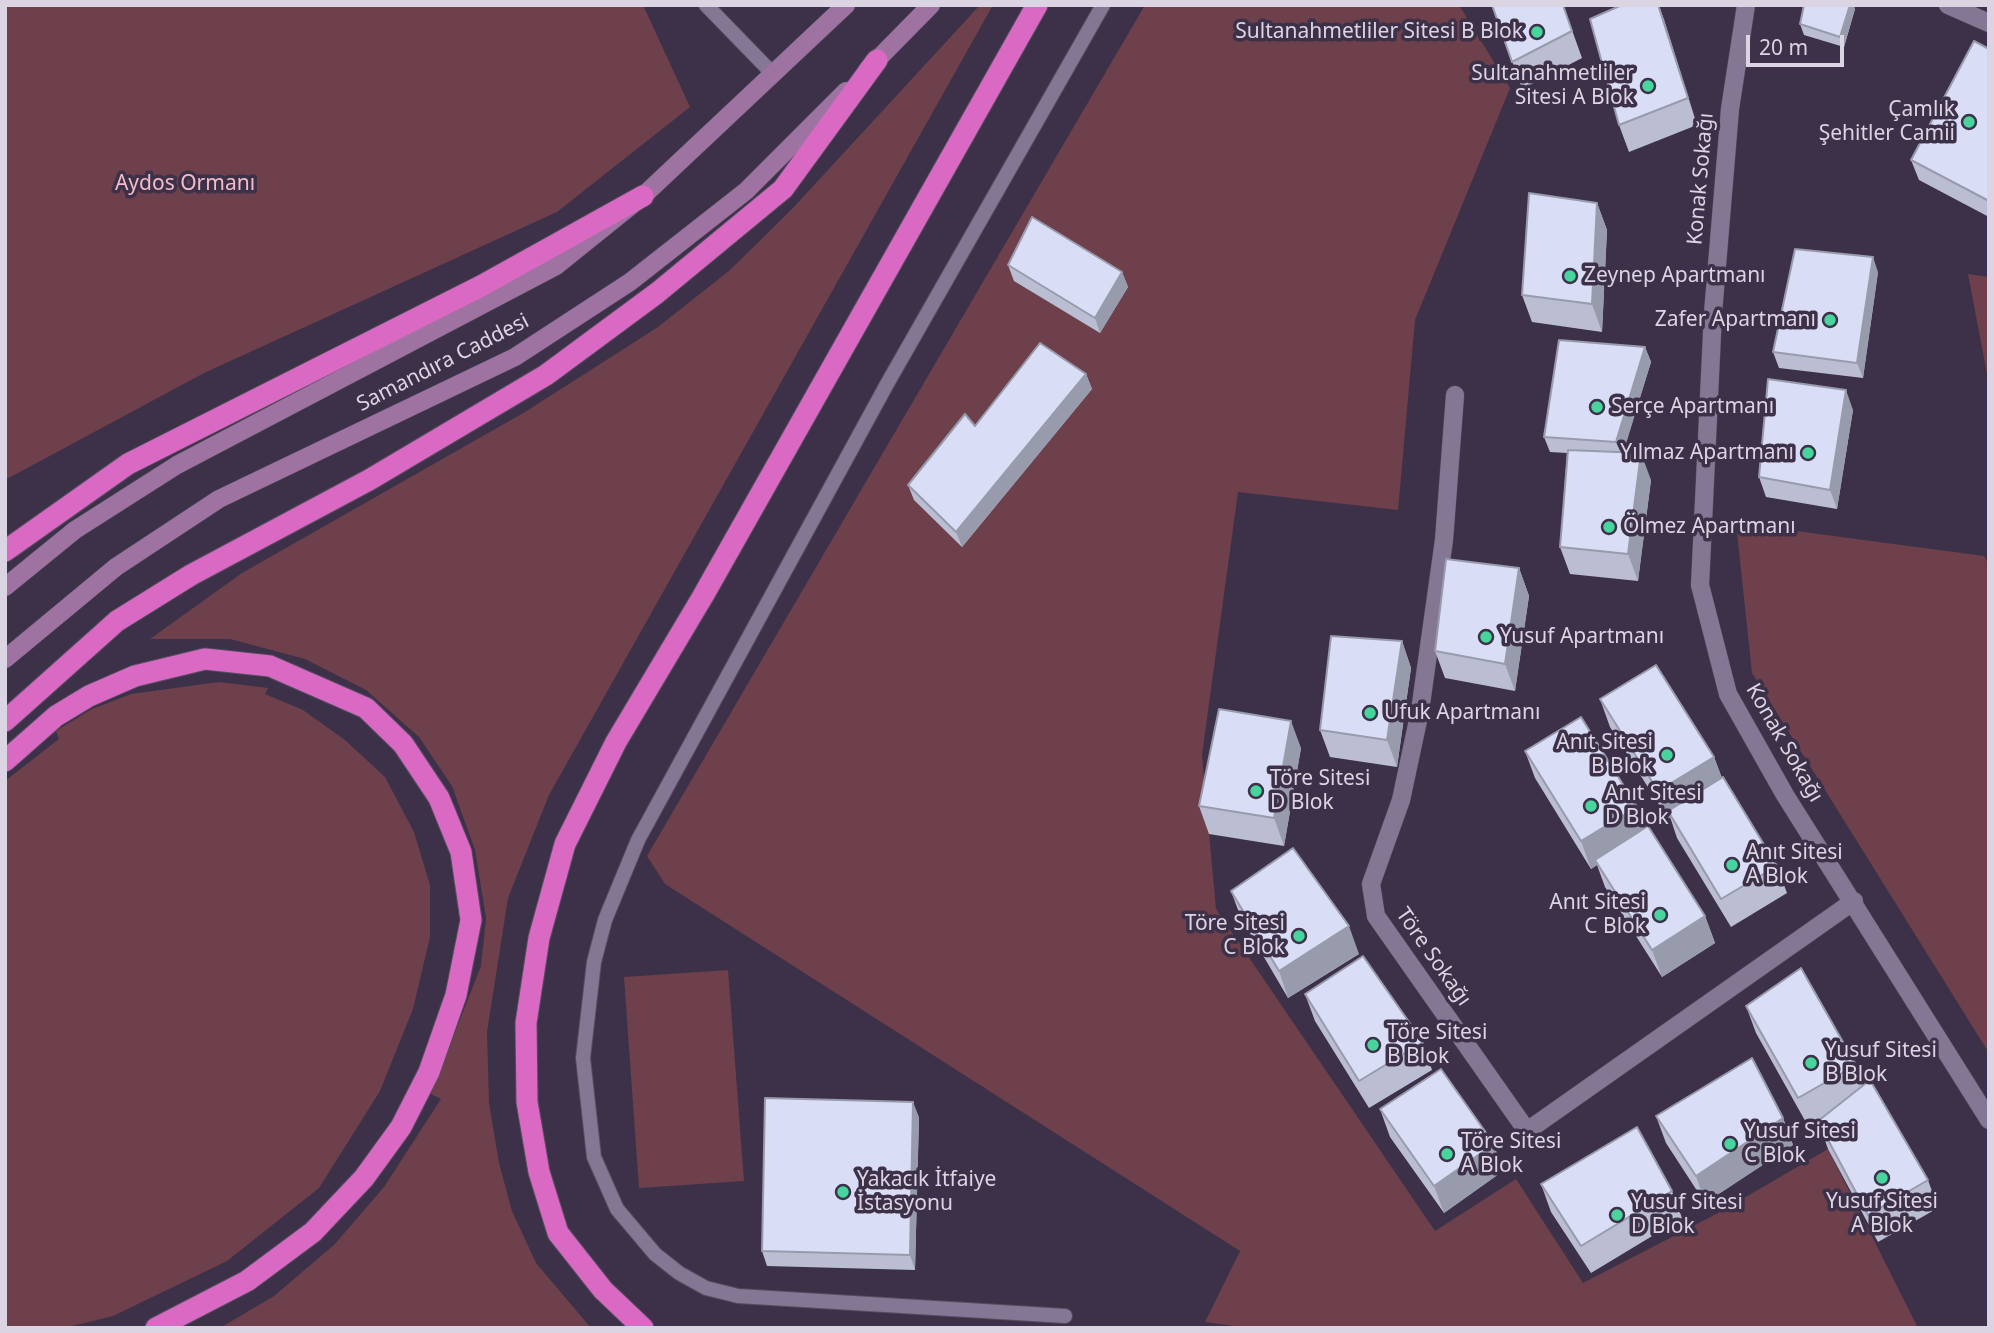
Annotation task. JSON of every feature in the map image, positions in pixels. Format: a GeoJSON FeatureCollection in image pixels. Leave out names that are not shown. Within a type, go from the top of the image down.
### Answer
{"type":"FeatureCollection","features":[{"type":"Feature","properties":{"kind":"highway"},"geometry":{"type":"LineString","coordinates":[[643,1328],[603,1290],[558,1233],[538,1172],[527,1102],[526,1023],[539,938],[565,844],[616,742],[704,596],[1037,5]]}},
{"type":"Feature","properties":{"kind":"highway"},"geometry":{"type":"LineString","coordinates":[[5,721],[117,621],[191,575],[369,480],[546,375],[657,293],[783,189],[877,60]]}},
{"type":"Feature","properties":{"kind":"highway"},"geometry":{"type":"LineString","coordinates":[[5,551],[128,464],[481,286],[643,196]]}},
{"type":"Feature","properties":{"kind":"highway"},"geometry":{"type":"LineString","coordinates":[[5,761],[56,716],[89,696],[135,676],[205,659],[270,666],[366,708],[403,744],[439,798],[461,852],[471,920],[456,995],[429,1072],[401,1127],[364,1178],[313,1232],[247,1281],[156,1328]]}},
{"type":"Feature","properties":{"kind":"main road","name":"Samandıra Caddesi"},"geometry":{"type":"LineString","coordinates":[[5,587],[75,530],[177,465],[556,266],[643,196],[846,5]]}},
{"type":"Feature","properties":{"kind":"main road","name":"Samandıra Caddesi"},"geometry":{"type":"LineString","coordinates":[[5,660],[116,567],[219,499],[515,357],[630,282],[746,191],[930,5]]}},
{"type":"Feature","properties":{"kind":"street","name":"Konak Sokağı"},"geometry":{"type":"LineString","coordinates":[[1746,5],[1730,109],[1716,272],[1700,585],[1728,694],[1785,795],[1989,1120]]}},
{"type":"Feature","properties":{"kind":"street"},"geometry":{"type":"LineString","coordinates":[[1948,5],[1989,23]]}},
{"type":"Feature","properties":{"kind":"street","name":"Töre Sokağı"},"geometry":{"type":"LineString","coordinates":[[1455,395],[1444,540],[1420,710],[1401,800],[1371,884],[1376,916],[1527,1130],[1854,901]]}},
{"type":"Feature","properties":{"kind":"lane"},"geometry":{"type":"LineString","coordinates":[[706,5],[773,74]]}},
{"type":"Feature","properties":{"kind":"lane"},"geometry":{"type":"LineString","coordinates":[[1065,1316],[738,1296],[697,1283],[656,1254],[634,1232],[604,1184],[594,1157],[583,1058],[594,962],[605,920],[638,840],[887,384],[1103,5]]}},
{"type":"Feature","properties":{"kind":"green space","name":"Aydos Ormanı"},"geometry":{"type":"Polygon","coordinates":[[[5,5],[643,5],[690,107],[557,212],[204,373],[5,480],[5,5]]]}},
{"type":"Feature","properties":{"kind":"green space"},"geometry":{"type":"Polygon","coordinates":[[[980,5],[993,5],[549,795],[508,898],[487,1032],[489,1103],[499,1163],[512,1211],[536,1263],[591,1328],[220,1328],[274,1296],[334,1245],[384,1187],[441,1099],[431,1094],[481,966],[486,918],[475,850],[452,786],[419,737],[366,690],[305,659],[230,639],[150,639],[242,573],[525,412],[658,327],[730,270],[792,209],[980,5]]]}},
{"type":"Feature","properties":{"kind":"green space"},"geometry":{"type":"Polygon","coordinates":[[[1145,5],[1459,5],[1510,88],[1415,320],[1398,510],[1238,492],[1202,755],[1216,909],[1435,1231],[1516,1179],[1583,1283],[1720,1212],[1828,1149],[1918,1328],[1249,1328],[1205,1322],[1240,1251],[665,884],[647,856],[1145,5]]]}},
{"type":"Feature","properties":{"kind":"green space"},"geometry":{"type":"Polygon","coordinates":[[[1968,274],[1989,277],[1989,384],[1968,274]]]}},
{"type":"Feature","properties":{"kind":"green space"},"geometry":{"type":"Polygon","coordinates":[[[1736,523],[1984,556],[1989,564],[1989,1053],[1752,673],[1736,523]]]}},
{"type":"Feature","properties":{"kind":"green space"},"geometry":{"type":"Polygon","coordinates":[[[219,682],[268,688],[265,694],[303,710],[345,740],[385,777],[414,832],[430,885],[430,937],[413,1009],[380,1091],[319,1188],[227,1261],[113,1316],[64,1328],[5,1328],[5,781],[59,739],[56,731],[92,709],[131,694],[219,682]]]}},
{"type":"Feature","properties":{"kind":"green space"},"geometry":{"type":"Polygon","coordinates":[[[728,970],[744,1181],[639,1188],[624,977],[728,970]]]}},
{"type":"Feature","properties":{"kind":"building","name":"Sultanahmetliler Sitesi B Blok"},"geometry":{"type":"Polygon","coordinates":[[[1492,5],[1563,5],[1572,31],[1512,62],[1492,5]]]}},
{"type":"Feature","properties":{"kind":"building","name":"Sultanahmetliler Sitesi A Blok"},"geometry":{"type":"Polygon","coordinates":[[[1622,5],[1658,5],[1688,98],[1619,125],[1590,19],[1622,5]]]}},
{"type":"Feature","properties":{"kind":"building"},"geometry":{"type":"Polygon","coordinates":[[[1804,5],[1850,5],[1840,37],[1800,24],[1804,5]]]}},
{"type":"Feature","properties":{"kind":"building","name":"Çamlık Şehitler Camii"},"geometry":{"type":"Polygon","coordinates":[[[1974,41],[1989,49],[1989,201],[1911,160],[1974,41]]]}},
{"type":"Feature","properties":{"kind":"building","name":"Zeynep Apartmanı"},"geometry":{"type":"Polygon","coordinates":[[[1529,193],[1597,203],[1592,304],[1522,295],[1529,193]]]}},
{"type":"Feature","properties":{"kind":"building"},"geometry":{"type":"Polygon","coordinates":[[[1032,217],[1122,272],[1095,318],[1008,265],[1032,217]]]}},
{"type":"Feature","properties":{"kind":"building","name":"Zafer Apartmanı"},"geometry":{"type":"Polygon","coordinates":[[[1795,249],[1873,257],[1857,363],[1773,352],[1795,249]]]}},
{"type":"Feature","properties":{"kind":"building","name":"Serçe Apartmanı"},"geometry":{"type":"Polygon","coordinates":[[[1559,340],[1645,347],[1616,442],[1544,437],[1559,340]]]}},
{"type":"Feature","properties":{"kind":"building"},"geometry":{"type":"Polygon","coordinates":[[[1040,343],[1086,374],[956,532],[908,485],[965,414],[975,426],[1040,343]]]}},
{"type":"Feature","properties":{"kind":"building","name":"Yılmaz Apartmanı"},"geometry":{"type":"Polygon","coordinates":[[[1768,379],[1846,390],[1830,490],[1759,477],[1768,379]]]}},
{"type":"Feature","properties":{"kind":"building","name":"Ölmez Apartmanı"},"geometry":{"type":"Polygon","coordinates":[[[1568,450],[1641,453],[1628,554],[1560,547],[1568,450]]]}},
{"type":"Feature","properties":{"kind":"building"},"geometry":{"type":"Polygon","coordinates":[[[1446,559],[1519,568],[1505,664],[1435,651],[1446,559]]]}},
{"type":"Feature","properties":{"kind":"building"},"geometry":{"type":"Polygon","coordinates":[[[1331,636],[1402,641],[1387,740],[1320,730],[1331,636]]]}},
{"type":"Feature","properties":{"kind":"building","name":"Anıt Sitesi B Blok"},"geometry":{"type":"Polygon","coordinates":[[[1656,665],[1714,757],[1658,791],[1600,699],[1656,665]]]}},
{"type":"Feature","properties":{"kind":"building"},"geometry":{"type":"Polygon","coordinates":[[[1219,709],[1291,721],[1274,818],[1199,806],[1219,709]]]}},
{"type":"Feature","properties":{"kind":"building","name":"Anıt Sitesi D Blok"},"geometry":{"type":"Polygon","coordinates":[[[1581,717],[1637,807],[1581,841],[1525,751],[1581,717]]]}},
{"type":"Feature","properties":{"kind":"building","name":"Anıt Sitesi A Blok"},"geometry":{"type":"Polygon","coordinates":[[[1723,777],[1777,866],[1721,899],[1668,811],[1723,777]]]}},
{"type":"Feature","properties":{"kind":"building","name":"Anıt Sitesi C Blok"},"geometry":{"type":"Polygon","coordinates":[[[1648,826],[1705,916],[1652,950],[1595,860],[1648,826]]]}},
{"type":"Feature","properties":{"kind":"building","name":"Töre Sitesi C Blok"},"geometry":{"type":"Polygon","coordinates":[[[1293,848],[1349,926],[1279,971],[1231,891],[1293,848]]]}},
{"type":"Feature","properties":{"kind":"building","name":"Töre Sitesi B Blok"},"geometry":{"type":"Polygon","coordinates":[[[1363,956],[1423,1042],[1359,1081],[1305,994],[1363,956]]]}},
{"type":"Feature","properties":{"kind":"building","name":"Yusuf Sitesi B Blok"},"geometry":{"type":"Polygon","coordinates":[[[1801,968],[1856,1065],[1798,1098],[1746,1006],[1801,968]]]}},
{"type":"Feature","properties":{"kind":"building"},"geometry":{"type":"Polygon","coordinates":[[[1752,1058],[1783,1118],[1696,1176],[1656,1116],[1752,1058]]]}},
{"type":"Feature","properties":{"kind":"building","name":"Töre Sitesi A Blok"},"geometry":{"type":"Polygon","coordinates":[[[1441,1069],[1494,1144],[1434,1186],[1380,1109],[1441,1069]]]}},
{"type":"Feature","properties":{"kind":"building","name":"Yusuf Sitesi A Blok"},"geometry":{"type":"Polygon","coordinates":[[[1870,1080],[1928,1180],[1868,1215],[1818,1121],[1870,1080]]]}},
{"type":"Feature","properties":{"kind":"building","name":"Yakacık İtfaiye İstasyonu"},"geometry":{"type":"Polygon","coordinates":[[[765,1098],[913,1102],[910,1255],[762,1251],[765,1098]]]}},
{"type":"Feature","properties":{"kind":"building"},"geometry":{"type":"Polygon","coordinates":[[[1637,1127],[1672,1191],[1581,1246],[1541,1184],[1637,1127]]]}},
{"type":"Feature","properties":{"kind":"place","name":"Sultanahmetliler Sitesi B Blok"},"geometry":{"type":"Point","coordinates":[1537,32]}},
{"type":"Feature","properties":{"kind":"place","name":"Sultanahmetliler Sitesi A Blok"},"geometry":{"type":"Point","coordinates":[1648,86]}},
{"type":"Feature","properties":{"kind":"place","name":"Çamlık Şehitler Camii"},"geometry":{"type":"Point","coordinates":[1969,122]}},
{"type":"Feature","properties":{"kind":"place","name":"Zeynep Apartmanı"},"geometry":{"type":"Point","coordinates":[1570,276]}},
{"type":"Feature","properties":{"kind":"place","name":"Zafer Apartmanı"},"geometry":{"type":"Point","coordinates":[1830,320]}},
{"type":"Feature","properties":{"kind":"place","name":"Serçe Apartmanı"},"geometry":{"type":"Point","coordinates":[1597,407]}},
{"type":"Feature","properties":{"kind":"place","name":"Yılmaz Apartmanı"},"geometry":{"type":"Point","coordinates":[1808,453]}},
{"type":"Feature","properties":{"kind":"place","name":"Ölmez Apartmanı"},"geometry":{"type":"Point","coordinates":[1609,527]}},
{"type":"Feature","properties":{"kind":"place","name":"Yusuf Apartmanı"},"geometry":{"type":"Point","coordinates":[1486,637]}},
{"type":"Feature","properties":{"kind":"place","name":"Ufuk Apartmanı"},"geometry":{"type":"Point","coordinates":[1370,713]}},
{"type":"Feature","properties":{"kind":"place","name":"Anıt Sitesi B Blok"},"geometry":{"type":"Point","coordinates":[1667,755]}},
{"type":"Feature","properties":{"kind":"place","name":"Töre Sitesi D Blok"},"geometry":{"type":"Point","coordinates":[1256,791]}},
{"type":"Feature","properties":{"kind":"place","name":"Anıt Sitesi D Blok"},"geometry":{"type":"Point","coordinates":[1591,806]}},
{"type":"Feature","properties":{"kind":"place","name":"Anıt Sitesi A Blok"},"geometry":{"type":"Point","coordinates":[1732,865]}},
{"type":"Feature","properties":{"kind":"place","name":"Anıt Sitesi C Blok"},"geometry":{"type":"Point","coordinates":[1660,915]}},
{"type":"Feature","properties":{"kind":"place","name":"Töre Sitesi C Blok"},"geometry":{"type":"Point","coordinates":[1299,936]}},
{"type":"Feature","properties":{"kind":"place","name":"Töre Sitesi B Blok"},"geometry":{"type":"Point","coordinates":[1373,1045]}},
{"type":"Feature","properties":{"kind":"place","name":"Yusuf Sitesi B Blok"},"geometry":{"type":"Point","coordinates":[1811,1063]}},
{"type":"Feature","properties":{"kind":"place","name":"Yusuf Sitesi C Blok"},"geometry":{"type":"Point","coordinates":[1730,1144]}},
{"type":"Feature","properties":{"kind":"place","name":"Töre Sitesi A Blok"},"geometry":{"type":"Point","coordinates":[1447,1154]}},
{"type":"Feature","properties":{"kind":"place","name":"Yusuf Sitesi A Blok"},"geometry":{"type":"Point","coordinates":[1882,1178]}},
{"type":"Feature","properties":{"kind":"place","name":"Yakacık İtfaiye İstasyonu"},"geometry":{"type":"Point","coordinates":[843,1192]}},
{"type":"Feature","properties":{"kind":"place","name":"Yusuf Sitesi D Blok"},"geometry":{"type":"Point","coordinates":[1617,1215]}}]}
